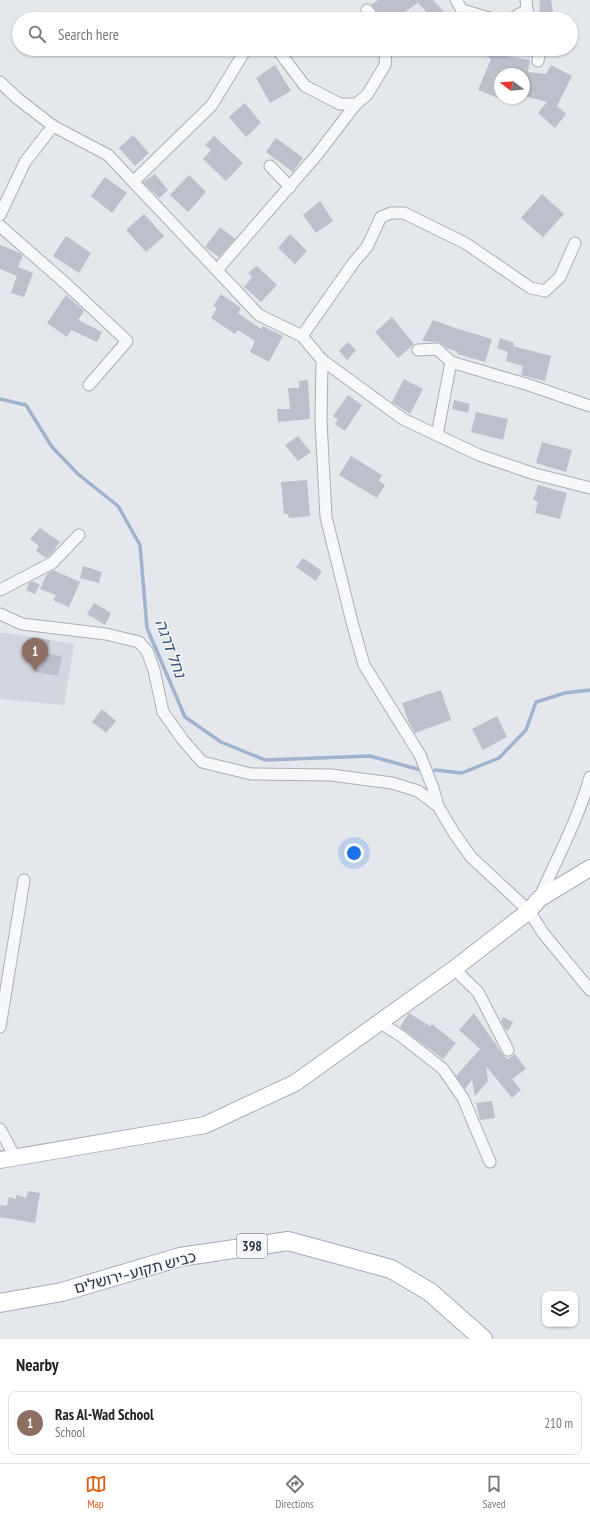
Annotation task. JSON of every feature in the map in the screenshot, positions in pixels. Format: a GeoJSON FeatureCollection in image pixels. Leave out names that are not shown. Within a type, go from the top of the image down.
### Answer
{"type":"FeatureCollection","features":[{"type":"Feature","properties":{"kind":"main road","name":"כביש תקוע–ירושלים"},"geometry":{"type":"LineString","coordinates":[[0,1303],[62,1292],[180,1257],[288,1241],[391,1269],[430,1292],[483,1339]]}},
{"type":"Feature","properties":{"kind":"street"},"geometry":{"type":"LineString","coordinates":[[456,0],[462,10],[469,12]]}},
{"type":"Feature","properties":{"kind":"street"},"geometry":{"type":"LineString","coordinates":[[134,181],[212,105],[242,56]]}},
{"type":"Feature","properties":{"kind":"street"},"geometry":{"type":"LineString","coordinates":[[282,56],[305,86],[340,104],[356,104]]}},
{"type":"Feature","properties":{"kind":"street"},"geometry":{"type":"LineString","coordinates":[[217,270],[316,156],[356,104],[367,95],[386,65],[386,56]]}},
{"type":"Feature","properties":{"kind":"street"},"geometry":{"type":"LineString","coordinates":[[538,61],[539,56]]}},
{"type":"Feature","properties":{"kind":"street"},"geometry":{"type":"LineString","coordinates":[[0,82],[18,99],[53,126],[108,155],[259,315],[302,336],[322,360],[403,419],[479,454],[521,469],[590,488]]}},
{"type":"Feature","properties":{"kind":"street"},"geometry":{"type":"LineString","coordinates":[[0,215],[25,162],[53,126]]}},
{"type":"Feature","properties":{"kind":"street"},"geometry":{"type":"LineString","coordinates":[[270,166],[290,187]]}},
{"type":"Feature","properties":{"kind":"street"},"geometry":{"type":"LineString","coordinates":[[302,336],[354,262],[367,247],[381,217],[391,212],[404,212],[465,242],[531,288],[545,291],[560,277],[575,243]]}},
{"type":"Feature","properties":{"kind":"street"},"geometry":{"type":"LineString","coordinates":[[0,226],[64,282],[127,341],[89,385]]}},
{"type":"Feature","properties":{"kind":"street"},"geometry":{"type":"LineString","coordinates":[[418,350],[437,349],[451,362],[529,385],[590,406]]}},
{"type":"Feature","properties":{"kind":"street"},"geometry":{"type":"LineString","coordinates":[[322,360],[321,421],[326,517],[364,665],[420,755],[433,788],[438,806],[454,833],[471,857],[534,905],[543,933],[590,990]]}},
{"type":"Feature","properties":{"kind":"street"},"geometry":{"type":"LineString","coordinates":[[437,435],[451,362]]}},
{"type":"Feature","properties":{"kind":"street"},"geometry":{"type":"LineString","coordinates":[[0,590],[52,563],[79,535]]}},
{"type":"Feature","properties":{"kind":"street"},"geometry":{"type":"LineString","coordinates":[[0,614],[22,624],[106,634],[139,642],[147,651],[154,670],[163,712],[183,740],[202,762],[251,774],[331,775],[392,783],[418,791],[438,806]]}},
{"type":"Feature","properties":{"kind":"street"},"geometry":{"type":"LineString","coordinates":[[534,905],[570,834],[586,793],[590,778]]}},
{"type":"Feature","properties":{"kind":"street"},"geometry":{"type":"LineString","coordinates":[[0,1129],[8,1159],[205,1125],[295,1083],[454,969],[534,905],[590,868]]}},
{"type":"Feature","properties":{"kind":"street"},"geometry":{"type":"LineString","coordinates":[[0,1027],[24,880]]}},
{"type":"Feature","properties":{"kind":"street"},"geometry":{"type":"LineString","coordinates":[[454,969],[478,992],[508,1050]]}},
{"type":"Feature","properties":{"kind":"street"},"geometry":{"type":"LineString","coordinates":[[379,1022],[401,1036],[443,1069],[463,1098],[490,1162]]}},
{"type":"Feature","properties":{"kind":"shaded area"},"geometry":{"type":"Polygon","coordinates":[[[0,633],[74,644],[64,705],[0,699],[0,633]]]}},
{"type":"Feature","properties":{"kind":"building"},"geometry":{"type":"Polygon","coordinates":[[[378,0],[433,0],[444,12],[426,12],[418,3],[404,12],[377,12],[371,5],[378,0]]]}},
{"type":"Feature","properties":{"kind":"building"},"geometry":{"type":"Polygon","coordinates":[[[540,0],[551,0],[553,12],[539,12],[540,0]]]}},
{"type":"Feature","properties":{"kind":"building"},"geometry":{"type":"Polygon","coordinates":[[[486,56],[507,56],[530,60],[529,68],[494,68],[494,96],[478,90],[491,59],[486,56]]]}},
{"type":"Feature","properties":{"kind":"building"},"geometry":{"type":"Polygon","coordinates":[[[275,65],[291,91],[270,103],[256,78],[275,65]]]}},
{"type":"Feature","properties":{"kind":"building"},"geometry":{"type":"Polygon","coordinates":[[[551,65],[572,76],[557,106],[566,114],[555,128],[538,113],[547,102],[530,98],[530,72],[546,74],[551,65]]]}},
{"type":"Feature","properties":{"kind":"building"},"geometry":{"type":"Polygon","coordinates":[[[245,103],[261,123],[246,137],[229,117],[245,103]]]}},
{"type":"Feature","properties":{"kind":"building"},"geometry":{"type":"Polygon","coordinates":[[[133,135],[149,153],[135,166],[119,148],[133,135]]]}},
{"type":"Feature","properties":{"kind":"building"},"geometry":{"type":"Polygon","coordinates":[[[214,136],[243,163],[226,181],[203,159],[211,150],[205,145],[214,136]]]}},
{"type":"Feature","properties":{"kind":"building"},"geometry":{"type":"Polygon","coordinates":[[[276,138],[303,158],[293,172],[266,152],[276,138]]]}},
{"type":"Feature","properties":{"kind":"building"},"geometry":{"type":"Polygon","coordinates":[[[155,174],[168,190],[159,198],[143,182],[155,174]]]}},
{"type":"Feature","properties":{"kind":"building"},"geometry":{"type":"Polygon","coordinates":[[[189,175],[206,192],[188,212],[170,195],[189,175]]]}},
{"type":"Feature","properties":{"kind":"building"},"geometry":{"type":"Polygon","coordinates":[[[105,177],[127,193],[112,213],[91,196],[105,177]]]}},
{"type":"Feature","properties":{"kind":"building"},"geometry":{"type":"Polygon","coordinates":[[[542,194],[564,214],[543,237],[521,218],[542,194]]]}},
{"type":"Feature","properties":{"kind":"building"},"geometry":{"type":"Polygon","coordinates":[[[320,201],[333,221],[316,233],[303,215],[320,201]]]}},
{"type":"Feature","properties":{"kind":"building"},"geometry":{"type":"Polygon","coordinates":[[[144,214],[164,236],[146,252],[126,230],[144,214]]]}},
{"type":"Feature","properties":{"kind":"building"},"geometry":{"type":"Polygon","coordinates":[[[220,227],[235,239],[219,257],[205,247],[220,227]]]}},
{"type":"Feature","properties":{"kind":"building"},"geometry":{"type":"Polygon","coordinates":[[[290,234],[307,251],[295,264],[278,248],[290,234]]]}},
{"type":"Feature","properties":{"kind":"building"},"geometry":{"type":"Polygon","coordinates":[[[66,236],[91,253],[79,273],[53,256],[66,236]]]}},
{"type":"Feature","properties":{"kind":"building"},"geometry":{"type":"Polygon","coordinates":[[[0,245],[23,255],[18,267],[33,273],[24,297],[11,293],[17,276],[0,269],[0,245]]]}},
{"type":"Feature","properties":{"kind":"building"},"geometry":{"type":"Polygon","coordinates":[[[257,266],[277,285],[261,302],[244,287],[252,277],[248,273],[257,266]]]}},
{"type":"Feature","properties":{"kind":"building"},"geometry":{"type":"Polygon","coordinates":[[[221,294],[241,308],[238,313],[261,329],[263,326],[283,336],[269,362],[250,352],[255,341],[238,330],[235,334],[211,318],[217,308],[213,306],[221,294]]]}},
{"type":"Feature","properties":{"kind":"building"},"geometry":{"type":"Polygon","coordinates":[[[66,295],[84,311],[78,320],[102,332],[97,342],[71,330],[67,337],[47,323],[66,295]]]}},
{"type":"Feature","properties":{"kind":"building"},"geometry":{"type":"Polygon","coordinates":[[[392,317],[414,344],[398,358],[375,332],[392,317]]]}},
{"type":"Feature","properties":{"kind":"building"},"geometry":{"type":"Polygon","coordinates":[[[433,320],[492,339],[485,362],[457,354],[458,352],[447,348],[439,342],[422,341],[433,320]]]}},
{"type":"Feature","properties":{"kind":"building"},"geometry":{"type":"Polygon","coordinates":[[[500,338],[514,343],[513,346],[551,356],[545,381],[521,375],[523,366],[506,361],[508,352],[497,348],[500,338]]]}},
{"type":"Feature","properties":{"kind":"building"},"geometry":{"type":"Polygon","coordinates":[[[348,342],[356,350],[347,360],[339,351],[348,342]]]}},
{"type":"Feature","properties":{"kind":"building"},"geometry":{"type":"Polygon","coordinates":[[[404,379],[423,389],[410,414],[392,402],[404,379]]]}},
{"type":"Feature","properties":{"kind":"building"},"geometry":{"type":"Polygon","coordinates":[[[308,380],[310,419],[278,422],[277,409],[290,409],[288,388],[299,388],[299,381],[308,380]]]}},
{"type":"Feature","properties":{"kind":"building"},"geometry":{"type":"Polygon","coordinates":[[[348,395],[362,405],[345,431],[335,424],[338,420],[333,416],[348,395]]]}},
{"type":"Feature","properties":{"kind":"building"},"geometry":{"type":"Polygon","coordinates":[[[454,400],[470,404],[468,413],[452,409],[454,400]]]}},
{"type":"Feature","properties":{"kind":"building"},"geometry":{"type":"Polygon","coordinates":[[[476,412],[508,419],[503,440],[471,432],[476,412]]]}},
{"type":"Feature","properties":{"kind":"building"},"geometry":{"type":"Polygon","coordinates":[[[298,436],[311,452],[298,461],[285,445],[298,436]]]}},
{"type":"Feature","properties":{"kind":"building"},"geometry":{"type":"Polygon","coordinates":[[[542,442],[572,450],[566,472],[536,463],[542,442]]]}},
{"type":"Feature","properties":{"kind":"building"},"geometry":{"type":"Polygon","coordinates":[[[351,456],[382,475],[379,481],[385,485],[377,498],[339,475],[351,456]]]}},
{"type":"Feature","properties":{"kind":"building"},"geometry":{"type":"Polygon","coordinates":[[[307,480],[310,516],[289,518],[288,514],[284,514],[281,482],[307,480]]]}},
{"type":"Feature","properties":{"kind":"building"},"geometry":{"type":"Polygon","coordinates":[[[538,485],[567,493],[560,519],[535,513],[538,502],[533,500],[538,485]]]}},
{"type":"Feature","properties":{"kind":"building"},"geometry":{"type":"Polygon","coordinates":[[[40,528],[60,542],[52,553],[46,558],[36,551],[39,546],[30,539],[40,528]]]}},
{"type":"Feature","properties":{"kind":"building"},"geometry":{"type":"Polygon","coordinates":[[[303,558],[322,571],[316,581],[296,567],[303,558]]]}},
{"type":"Feature","properties":{"kind":"building"},"geometry":{"type":"Polygon","coordinates":[[[83,566],[102,572],[99,583],[80,578],[83,566]]]}},
{"type":"Feature","properties":{"kind":"building"},"geometry":{"type":"Polygon","coordinates":[[[53,570],[80,582],[69,607],[53,600],[56,595],[40,589],[47,574],[53,570]]]}},
{"type":"Feature","properties":{"kind":"building"},"geometry":{"type":"Polygon","coordinates":[[[32,581],[40,585],[35,594],[26,590],[29,583],[32,581]]]}},
{"type":"Feature","properties":{"kind":"building"},"geometry":{"type":"Polygon","coordinates":[[[94,603],[111,613],[105,625],[87,614],[94,603]]]}},
{"type":"Feature","properties":{"kind":"building"},"geometry":{"type":"Polygon","coordinates":[[[32,637],[50,640],[48,654],[62,656],[58,676],[35,672],[38,657],[28,656],[32,637]]]}},
{"type":"Feature","properties":{"kind":"building"},"geometry":{"type":"Polygon","coordinates":[[[441,690],[451,720],[415,733],[409,723],[402,703],[441,690]]]}},
{"type":"Feature","properties":{"kind":"building"},"geometry":{"type":"Polygon","coordinates":[[[102,709],[116,721],[106,733],[92,722],[102,709]]]}},
{"type":"Feature","properties":{"kind":"building"},"geometry":{"type":"Polygon","coordinates":[[[497,716],[507,737],[483,750],[472,729],[497,716]]]}},
{"type":"Feature","properties":{"kind":"building"},"geometry":{"type":"Polygon","coordinates":[[[409,1013],[430,1026],[432,1024],[456,1043],[443,1059],[400,1027],[409,1013]]]}},
{"type":"Feature","properties":{"kind":"building"},"geometry":{"type":"Polygon","coordinates":[[[474,1013],[504,1056],[508,1059],[515,1054],[526,1069],[512,1079],[521,1090],[512,1098],[486,1066],[488,1081],[475,1096],[472,1080],[465,1089],[456,1076],[480,1049],[459,1030],[474,1013]]]}},
{"type":"Feature","properties":{"kind":"building"},"geometry":{"type":"Polygon","coordinates":[[[503,1017],[513,1022],[508,1031],[505,1029],[501,1021],[503,1017]]]}},
{"type":"Feature","properties":{"kind":"building"},"geometry":{"type":"Polygon","coordinates":[[[492,1101],[495,1118],[480,1120],[476,1103],[492,1101]]]}},
{"type":"Feature","properties":{"kind":"building"},"geometry":{"type":"Polygon","coordinates":[[[28,1191],[40,1193],[35,1223],[0,1217],[0,1205],[7,1206],[9,1197],[16,1199],[16,1195],[26,1198],[28,1191]]]}},
{"type":"Feature","properties":{"kind":"waterway","name":"נחל דרגה"},"geometry":{"type":"LineString","coordinates":[[0,399],[26,405],[52,447],[78,474],[118,506],[140,545],[147,628],[185,717],[221,742],[265,760],[370,756],[421,770]]}},
{"type":"Feature","properties":{"kind":"waterway","name":"נחל דרגה"},"geometry":{"type":"LineString","coordinates":[[435,770],[462,773],[499,758],[526,730],[536,702],[565,693],[590,690]]}},
{"type":"Feature","properties":{"kind":"place","name":"Ras Al-Wad School"},"geometry":{"type":"Point","coordinates":[35,671]}}]}
